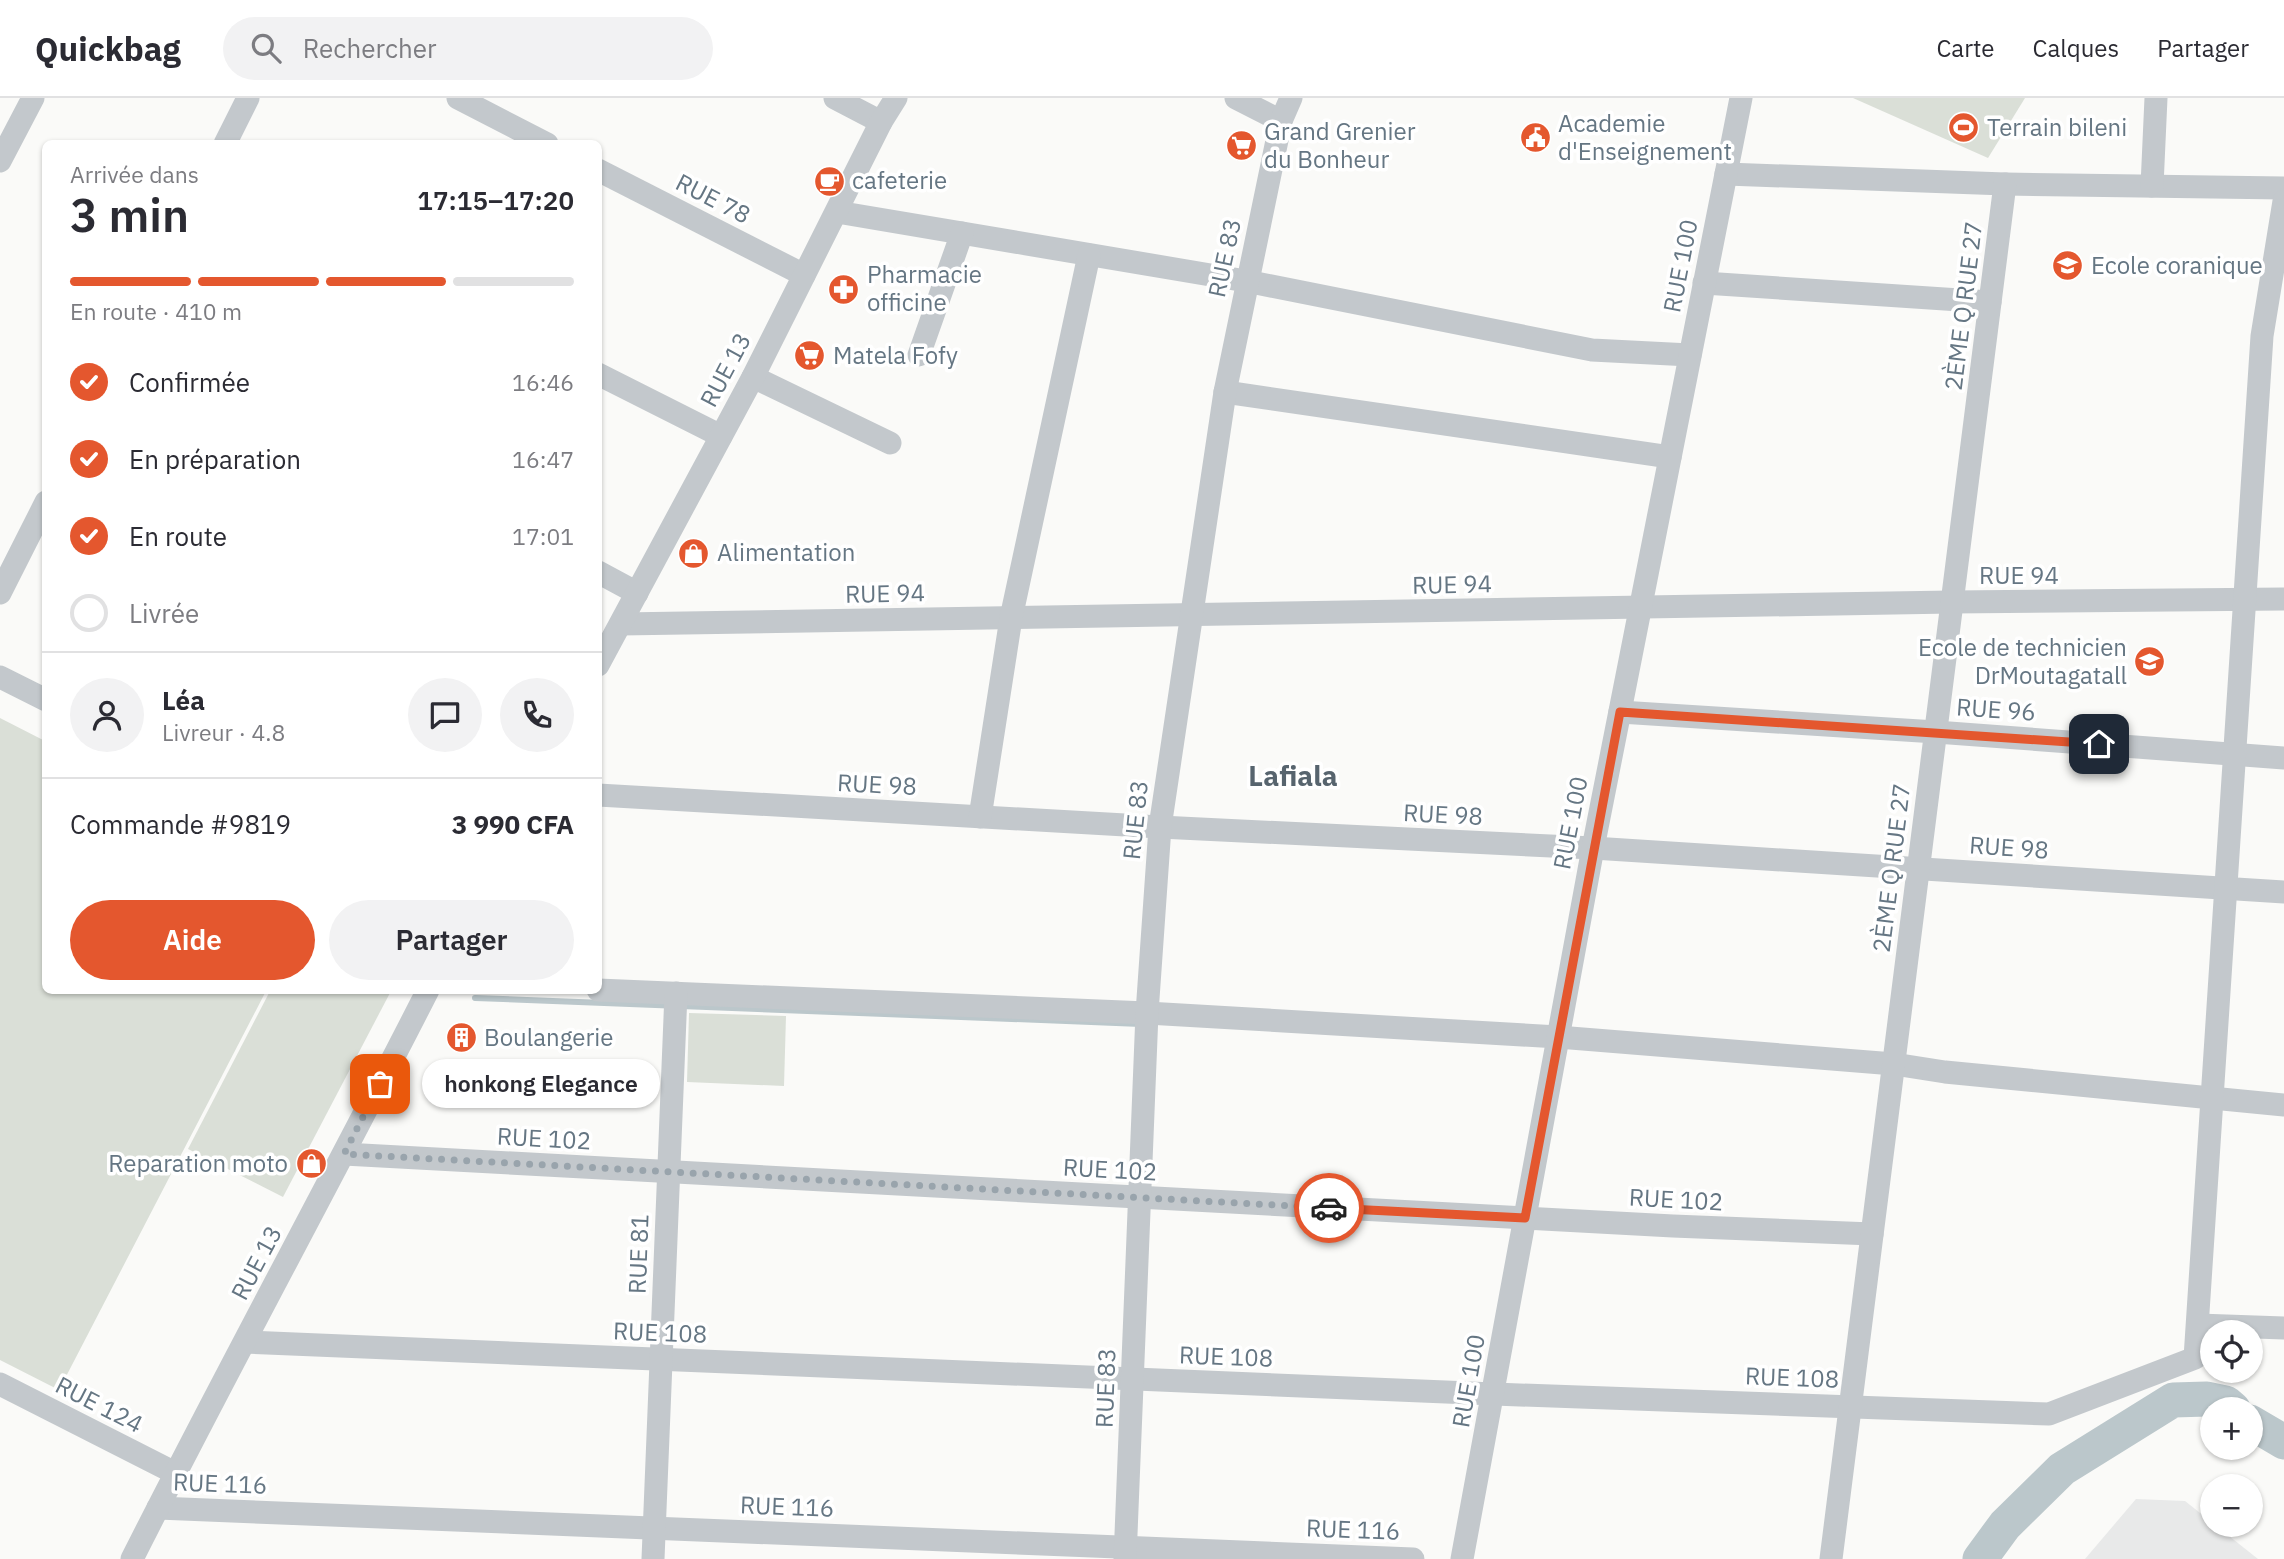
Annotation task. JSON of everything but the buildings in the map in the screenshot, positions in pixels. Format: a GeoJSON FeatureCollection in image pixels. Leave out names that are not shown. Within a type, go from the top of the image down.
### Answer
{"type":"FeatureCollection","features":[{"type":"Feature","properties":{"kind":"street"},"geometry":{"type":"LineString","coordinates":[[0,161],[33,98]]}},
{"type":"Feature","properties":{"kind":"street"},"geometry":{"type":"LineString","coordinates":[[227,140],[248,98]]}},
{"type":"Feature","properties":{"kind":"street"},"geometry":{"type":"LineString","coordinates":[[458,98],[539,140]]}},
{"type":"Feature","properties":{"kind":"street"},"geometry":{"type":"LineString","coordinates":[[835,98],[881,122]]}},
{"type":"Feature","properties":{"kind":"street","name":"RUE 13"},"geometry":{"type":"LineString","coordinates":[[602,658],[753,377],[881,122],[896,98]]}},
{"type":"Feature","properties":{"kind":"street"},"geometry":{"type":"LineString","coordinates":[[1236,98],[1280,121]]}},
{"type":"Feature","properties":{"kind":"street","name":"RUE 83"},"geometry":{"type":"LineString","coordinates":[[1125,1553],[1147,1013],[1160,827],[1225,392],[1280,121],[1291,98]]}},
{"type":"Feature","properties":{"kind":"street","name":"RUE 100"},"geometry":{"type":"LineString","coordinates":[[1462,1559],[1593,848],[1741,98]]}},
{"type":"Feature","properties":{"kind":"street"},"geometry":{"type":"LineString","coordinates":[[2152,186],[2157,98]]}},
{"type":"Feature","properties":{"kind":"street","name":"RUE 78"},"geometry":{"type":"LineString","coordinates":[[602,172],[804,275]]}},
{"type":"Feature","properties":{"kind":"street"},"geometry":{"type":"LineString","coordinates":[[1726,174],[2006,184],[2284,188]]}},
{"type":"Feature","properties":{"kind":"street","name":"2ÈME Q RUE 27"},"geometry":{"type":"LineString","coordinates":[[1831,1559],[2006,184]]}},
{"type":"Feature","properties":{"kind":"street"},"geometry":{"type":"LineString","coordinates":[[2284,201],[2273,338],[2245,600],[2198,1325],[2284,1328]]}},
{"type":"Feature","properties":{"kind":"street"},"geometry":{"type":"LineString","coordinates":[[837,212],[1246,281],[1592,350],[1690,355]]}},
{"type":"Feature","properties":{"kind":"street"},"geometry":{"type":"LineString","coordinates":[[919,355],[962,233]]}},
{"type":"Feature","properties":{"kind":"street"},"geometry":{"type":"LineString","coordinates":[[980,817],[1011,618],[1089,255]]}},
{"type":"Feature","properties":{"kind":"street"},"geometry":{"type":"LineString","coordinates":[[1704,283],[1990,302]]}},
{"type":"Feature","properties":{"kind":"street"},"geometry":{"type":"LineString","coordinates":[[602,376],[721,436]]}},
{"type":"Feature","properties":{"kind":"street"},"geometry":{"type":"LineString","coordinates":[[753,377],[890,443]]}},
{"type":"Feature","properties":{"kind":"street"},"geometry":{"type":"LineString","coordinates":[[1225,392],[1670,457]]}},
{"type":"Feature","properties":{"kind":"street"},"geometry":{"type":"LineString","coordinates":[[0,593],[42,509]]}},
{"type":"Feature","properties":{"kind":"street"},"geometry":{"type":"LineString","coordinates":[[602,574],[637,593]]}},
{"type":"Feature","properties":{"kind":"street","name":"RUE 94"},"geometry":{"type":"LineString","coordinates":[[621,624],[2284,599]]}},
{"type":"Feature","properties":{"kind":"street"},"geometry":{"type":"LineString","coordinates":[[0,677],[42,698]]}},
{"type":"Feature","properties":{"kind":"street","name":"RUE 96"},"geometry":{"type":"LineString","coordinates":[[1620,712],[2284,758]]}},
{"type":"Feature","properties":{"kind":"street","name":"RUE 98"},"geometry":{"type":"LineString","coordinates":[[602,795],[1593,848],[2284,892]]}},
{"type":"Feature","properties":{"kind":"street"},"geometry":{"type":"LineString","coordinates":[[602,990],[1147,1013],[1558,1037],[1894,1064],[1945,1072],[2284,1105]]}},
{"type":"Feature","properties":{"kind":"street","name":"RUE 81"},"geometry":{"type":"LineString","coordinates":[[653,1559],[676,993]]}},
{"type":"Feature","properties":{"kind":"street","name":"RUE 13"},"geometry":{"type":"LineString","coordinates":[[132,1559],[174,1473],[426,994]]}},
{"type":"Feature","properties":{"kind":"street","name":"RUE 102"},"geometry":{"type":"LineString","coordinates":[[344,1154],[1139,1198],[1872,1234]]}},
{"type":"Feature","properties":{"kind":"street","name":"RUE 108"},"geometry":{"type":"LineString","coordinates":[[245,1342],[2049,1415],[2195,1358],[2198,1325]]}},
{"type":"Feature","properties":{"kind":"street","name":"RUE 124"},"geometry":{"type":"LineString","coordinates":[[0,1384],[174,1473]]}},
{"type":"Feature","properties":{"kind":"street","name":"RUE 116"},"geometry":{"type":"LineString","coordinates":[[158,1508],[654,1528],[1125,1553],[1413,1559]]}},
{"type":"Feature","properties":{"kind":"shaded area","name":"Terrain bileni"},"geometry":{"type":"Polygon","coordinates":[[[1853,98],[2025,98],[1988,158],[1853,98]]]}},
{"type":"Feature","properties":{"kind":"shaded area"},"geometry":{"type":"Polygon","coordinates":[[[0,718],[42,739],[42,994],[264,994],[59,1390],[0,1360],[0,718]]]}},
{"type":"Feature","properties":{"kind":"shaded area"},"geometry":{"type":"Polygon","coordinates":[[[268,994],[389,994],[283,1197],[188,1149],[268,994]]]}},
{"type":"Feature","properties":{"kind":"shaded area"},"geometry":{"type":"Polygon","coordinates":[[[689,1013],[786,1016],[784,1086],[687,1082],[689,1013]]]}},
{"type":"Feature","properties":{"kind":"shaded area"},"geometry":{"type":"Polygon","coordinates":[[[2136,1499],[2185,1501],[2200,1513],[2200,1537],[2230,1537],[2258,1559],[2085,1559],[2136,1499]]]}},
{"type":"Feature","properties":{"kind":"waterway"},"geometry":{"type":"LineString","coordinates":[[475,998],[1141,1024]]}},
{"type":"Feature","properties":{"kind":"waterway"},"geometry":{"type":"LineString","coordinates":[[1980,1559],[2005,1525],[2062,1469],[2173,1400],[2200,1399]]}},
{"type":"Feature","properties":{"kind":"waterway"},"geometry":{"type":"LineString","coordinates":[[2263,1430],[2284,1442]]}},
{"type":"Feature","properties":{"kind":"way so far"},"geometry":{"type":"LineString","coordinates":[[380,1084],[344,1154],[1329,1208]]}},
{"type":"Feature","properties":{"kind":"place","name":"Terrain bileni"},"geometry":{"type":"Point","coordinates":[1964,128]}},
{"type":"Feature","properties":{"kind":"place","name":"Academie d'Enseignement"},"geometry":{"type":"Point","coordinates":[1535,138]}},
{"type":"Feature","properties":{"kind":"place","name":"Grand Grenier du Bonheur"},"geometry":{"type":"Point","coordinates":[1241,146]}},
{"type":"Feature","properties":{"kind":"place","name":"cafeterie"},"geometry":{"type":"Point","coordinates":[829,181]}},
{"type":"Feature","properties":{"kind":"place","name":"Ecole coranique"},"geometry":{"type":"Point","coordinates":[2068,266]}},
{"type":"Feature","properties":{"kind":"place","name":"Pharmacie officine"},"geometry":{"type":"Point","coordinates":[844,289]}},
{"type":"Feature","properties":{"kind":"place","name":"Matela Fofy"},"geometry":{"type":"Point","coordinates":[810,356]}},
{"type":"Feature","properties":{"kind":"place","name":"Alimentation"},"geometry":{"type":"Point","coordinates":[694,553]}},
{"type":"Feature","properties":{"kind":"place","name":"Ecole de technicien DrMoutagatall"},"geometry":{"type":"Point","coordinates":[2150,662]}},
{"type":"Feature","properties":{"kind":"place","name":"Boulangerie"},"geometry":{"type":"Point","coordinates":[461,1038]}},
{"type":"Feature","properties":{"kind":"place","name":"honkong Elegance"},"geometry":{"type":"Point","coordinates":[380,1084]}},
{"type":"Feature","properties":{"kind":"place","name":"Reparation moto"},"geometry":{"type":"Point","coordinates":[311,1164]}},
{"type":"Feature","properties":{"kind":"district","name":"Lafiala"},"geometry":{"type":"Point","coordinates":[1293,776]}},
{"type":"Feature","properties":{"kind":"route"},"geometry":{"type":"LineString","coordinates":[[1329,1208],[1525,1218],[1620,712],[2099,744]]}}]}
